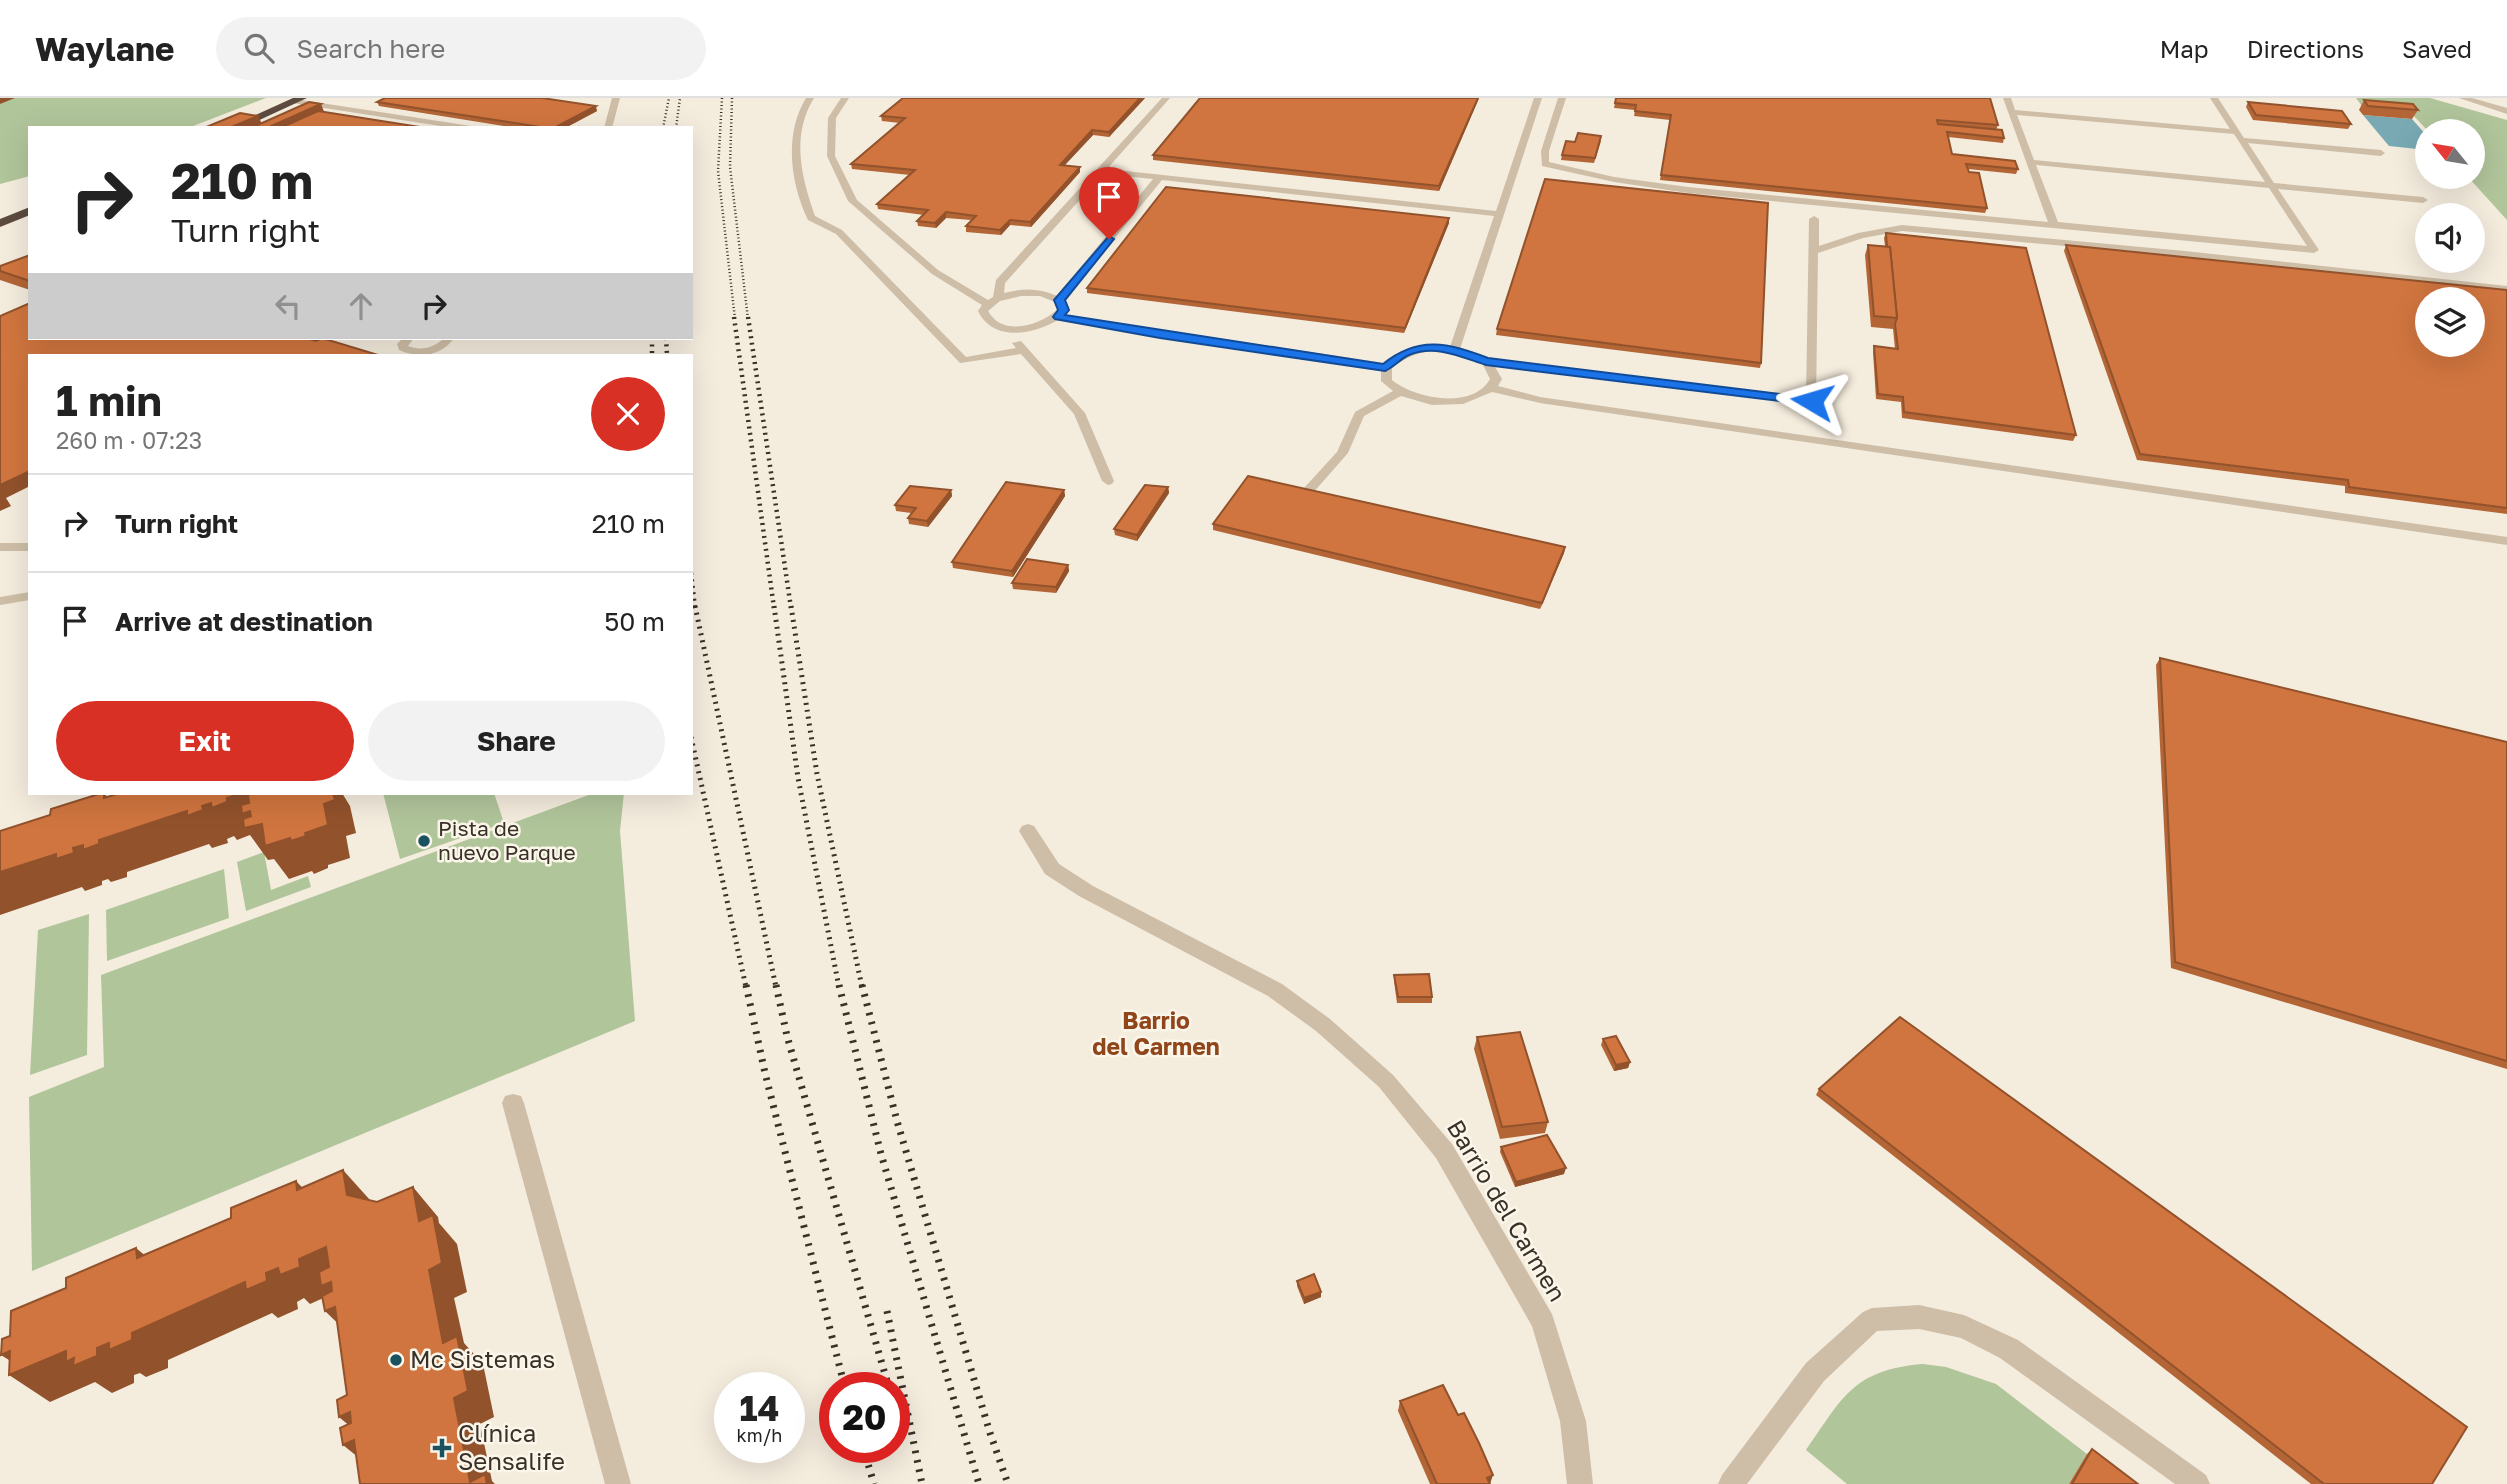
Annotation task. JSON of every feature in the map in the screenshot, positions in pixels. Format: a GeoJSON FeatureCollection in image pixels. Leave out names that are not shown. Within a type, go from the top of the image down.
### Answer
{"type":"FeatureCollection","features":[{"type":"Feature","properties":{"kind":"highway"},"geometry":{"type":"LineString","coordinates":[[237,126],[298,99]]}},
{"type":"Feature","properties":{"kind":"highway"},"geometry":{"type":"LineString","coordinates":[[0,223],[28,212]]}},
{"type":"Feature","properties":{"kind":"street"},"geometry":{"type":"LineString","coordinates":[[2463,98],[2507,111]]}},
{"type":"Feature","properties":{"kind":"street","name":"Barrio del Carmen"},"geometry":{"type":"LineString","coordinates":[[1028,831],[1052,869],[1086,891],[1275,990],[1323,1025],[1386,1081],[1444,1151],[1543,1322],[1573,1421],[1580,1484]]}},
{"type":"Feature","properties":{"kind":"street"},"geometry":{"type":"LineString","coordinates":[[513,1103],[618,1484]]}},
{"type":"Feature","properties":{"kind":"street"},"geometry":{"type":"LineString","coordinates":[[1731,1484],[1815,1372],[1872,1320],[1919,1317],[1964,1327],[2009,1349],[2197,1484]]}},
{"type":"Feature","properties":{"kind":"lane"},"geometry":{"type":"LineString","coordinates":[[609,126],[616,98]]}},
{"type":"Feature","properties":{"kind":"lane"},"geometry":{"type":"LineString","coordinates":[[810,98],[799,116],[797,147],[800,189],[811,218],[839,232],[964,361],[1023,350]]}},
{"type":"Feature","properties":{"kind":"lane"},"geometry":{"type":"LineString","coordinates":[[845,98],[832,118],[831,156],[853,201],[935,272],[993,301],[1027,292],[1042,293],[1059,300],[1063,310],[1050,324],[1036,328],[1004,328]]}},
{"type":"Feature","properties":{"kind":"lane"},"geometry":{"type":"LineString","coordinates":[[1108,481],[1079,413],[1004,328],[985,318],[983,311],[993,301],[1000,282],[1166,98]]}},
{"type":"Feature","properties":{"kind":"lane"},"geometry":{"type":"LineString","coordinates":[[1455,349],[1538,98]]}},
{"type":"Feature","properties":{"kind":"lane"},"geometry":{"type":"LineString","coordinates":[[1562,98],[1545,150],[1545,164],[1571,171],[1619,180],[2314,250],[2214,98]]}},
{"type":"Feature","properties":{"kind":"lane"},"geometry":{"type":"LineString","coordinates":[[2007,98],[2054,225]]}},
{"type":"Feature","properties":{"kind":"lane"},"geometry":{"type":"LineString","coordinates":[[298,99],[459,126]]}},
{"type":"Feature","properties":{"kind":"lane"},"geometry":{"type":"LineString","coordinates":[[2012,113],[2381,153]]}},
{"type":"Feature","properties":{"kind":"lane"},"geometry":{"type":"LineString","coordinates":[[2031,162],[2423,200]]}},
{"type":"Feature","properties":{"kind":"lane"},"geometry":{"type":"LineString","coordinates":[[1102,171],[1499,214]]}},
{"type":"Feature","properties":{"kind":"lane"},"geometry":{"type":"LineString","coordinates":[[1059,300],[1159,178]]}},
{"type":"Feature","properties":{"kind":"lane"},"geometry":{"type":"LineString","coordinates":[[1058,317],[1160,335],[1385,367],[1404,353],[1427,348],[1455,349],[1486,361],[1812,401],[1814,219]]}},
{"type":"Feature","properties":{"kind":"lane"},"geometry":{"type":"LineString","coordinates":[[1814,251],[1861,235],[1902,229],[2108,247],[2507,289]]}},
{"type":"Feature","properties":{"kind":"lane"},"geometry":{"type":"LineString","coordinates":[[407,340],[402,344],[403,348],[417,354],[447,345]]}},
{"type":"Feature","properties":{"kind":"lane"},"geometry":{"type":"LineString","coordinates":[[1486,361],[1496,379],[1492,388]]}},
{"type":"Feature","properties":{"kind":"lane"},"geometry":{"type":"LineString","coordinates":[[1385,367],[1387,382],[1400,392],[1432,402],[1463,401],[1492,388],[1553,402],[2507,541]]}},
{"type":"Feature","properties":{"kind":"lane"},"geometry":{"type":"LineString","coordinates":[[1308,491],[1342,453],[1359,414],[1400,392]]}},
{"type":"Feature","properties":{"kind":"lane"},"geometry":{"type":"LineString","coordinates":[[0,547],[28,547]]}},
{"type":"Feature","properties":{"kind":"lane"},"geometry":{"type":"LineString","coordinates":[[0,601],[28,596]]}},
{"type":"Feature","properties":{"kind":"green space"},"geometry":{"type":"Polygon","coordinates":[[[0,98],[266,98],[193,126],[28,126],[28,177],[0,184],[0,98]]]}},
{"type":"Feature","properties":{"kind":"green space"},"geometry":{"type":"Polygon","coordinates":[[[2356,98],[2430,98],[2507,120],[2507,220],[2479,189],[2485,189],[2485,119],[2417,119],[2411,113],[2364,109],[2356,98]]]}},
{"type":"Feature","properties":{"kind":"green space","name":"Pista de nuevo Parque"},"geometry":{"type":"Polygon","coordinates":[[[384,795],[495,795],[504,823],[400,859],[384,795]]]}},
{"type":"Feature","properties":{"kind":"green space"},"geometry":{"type":"Polygon","coordinates":[[[589,795],[624,795],[620,831],[635,1021],[32,1271],[29,1097],[104,1067],[101,975],[589,795]]]}},
{"type":"Feature","properties":{"kind":"green space"},"geometry":{"type":"Polygon","coordinates":[[[264,852],[271,890],[308,876],[311,887],[246,911],[237,862],[264,852]]]}},
{"type":"Feature","properties":{"kind":"green space"},"geometry":{"type":"Polygon","coordinates":[[[224,869],[229,918],[107,961],[106,910],[224,869]]]}},
{"type":"Feature","properties":{"kind":"green space"},"geometry":{"type":"Polygon","coordinates":[[[89,914],[87,1055],[30,1075],[38,930],[89,914]]]}},
{"type":"Feature","properties":{"kind":"green space"},"geometry":{"type":"Polygon","coordinates":[[[1923,1364],[1946,1367],[1996,1384],[2087,1454],[2069,1484],[1847,1484],[1806,1450],[1852,1389],[1880,1373],[1923,1364]]]}},
{"type":"Feature","properties":{"kind":"water"},"geometry":{"type":"Polygon","coordinates":[[[2363,115],[2412,119],[2415,122],[2415,149],[2389,146],[2363,115]]]}},
{"type":"Feature","properties":{"kind":"building"},"geometry":{"type":"Polygon","coordinates":[[[385,98],[542,98],[596,106],[558,126],[534,126],[377,102],[385,98]]]}},
{"type":"Feature","properties":{"kind":"building"},"geometry":{"type":"Polygon","coordinates":[[[903,98],[1140,98],[1109,132],[1092,130],[1060,165],[1080,167],[1030,222],[1010,220],[1000,230],[966,226],[976,216],[946,212],[935,223],[917,221],[928,210],[877,204],[915,170],[851,164],[905,118],[881,116],[903,98]]]}},
{"type":"Feature","properties":{"kind":"building"},"geometry":{"type":"Polygon","coordinates":[[[1200,98],[1478,98],[1439,186],[1153,155],[1200,98]]]}},
{"type":"Feature","properties":{"kind":"building"},"geometry":{"type":"Polygon","coordinates":[[[1616,98],[1990,98],[1998,125],[1937,120],[1938,124],[2002,130],[2004,138],[1947,132],[1952,154],[2015,161],[2018,169],[1966,164],[1969,172],[1979,173],[1987,208],[1661,175],[1671,115],[1635,111],[1636,105],[1615,103],[1616,98]]]}},
{"type":"Feature","properties":{"kind":"building"},"geometry":{"type":"Polygon","coordinates":[[[2364,100],[2413,104],[2418,110],[2368,106],[2364,100]]]}},
{"type":"Feature","properties":{"kind":"building"},"geometry":{"type":"Polygon","coordinates":[[[309,102],[321,104],[272,126],[255,126],[309,102]]]}},
{"type":"Feature","properties":{"kind":"building"},"geometry":{"type":"Polygon","coordinates":[[[2248,102],[2342,111],[2351,124],[2256,115],[2248,102]]]}},
{"type":"Feature","properties":{"kind":"building"},"geometry":{"type":"Polygon","coordinates":[[[318,111],[413,126],[284,126],[318,111]]]}},
{"type":"Feature","properties":{"kind":"building"},"geometry":{"type":"Polygon","coordinates":[[[240,113],[258,116],[234,126],[209,126],[240,113]]]}},
{"type":"Feature","properties":{"kind":"building"},"geometry":{"type":"Polygon","coordinates":[[[1578,133],[1601,136],[1595,158],[1562,155],[1566,141],[1575,142],[1578,133]]]}},
{"type":"Feature","properties":{"kind":"building"},"geometry":{"type":"Polygon","coordinates":[[[1545,179],[1768,203],[1761,363],[1497,329],[1545,179]]]}},
{"type":"Feature","properties":{"kind":"building"},"geometry":{"type":"Polygon","coordinates":[[[1166,187],[1449,218],[1405,328],[1087,288],[1166,187]]]}},
{"type":"Feature","properties":{"kind":"building"},"geometry":{"type":"Polygon","coordinates":[[[1886,233],[2026,248],[2076,435],[1904,412],[1903,397],[1878,394],[1874,346],[1898,349],[1890,247],[1887,247],[1886,233]]]}},
{"type":"Feature","properties":{"kind":"building"},"geometry":{"type":"Polygon","coordinates":[[[1868,245],[1890,247],[1897,318],[1874,316],[1868,245]]]}},
{"type":"Feature","properties":{"kind":"building"},"geometry":{"type":"Polygon","coordinates":[[[2066,245],[2478,287],[2415,287],[2415,357],[2485,357],[2485,288],[2507,290],[2507,508],[2349,487],[2348,480],[2140,454],[2066,245]]]}},
{"type":"Feature","properties":{"kind":"building"},"geometry":{"type":"Polygon","coordinates":[[[28,256],[28,280],[0,271],[0,266],[28,256]]]}},
{"type":"Feature","properties":{"kind":"building"},"geometry":{"type":"Polygon","coordinates":[[[28,304],[28,340],[329,340],[375,354],[28,354],[28,472],[0,485],[0,316],[28,304]]]}},
{"type":"Feature","properties":{"kind":"building"},"geometry":{"type":"Polygon","coordinates":[[[1248,476],[1565,547],[1542,603],[1213,524],[1248,476]]]}},
{"type":"Feature","properties":{"kind":"building"},"geometry":{"type":"Polygon","coordinates":[[[1006,482],[1064,490],[1012,571],[952,562],[1006,482]]]}},
{"type":"Feature","properties":{"kind":"building"},"geometry":{"type":"Polygon","coordinates":[[[1145,485],[1168,487],[1137,535],[1114,529],[1145,485]]]}},
{"type":"Feature","properties":{"kind":"building"},"geometry":{"type":"Polygon","coordinates":[[[910,486],[951,490],[927,521],[908,518],[916,508],[895,505],[910,486]]]}},
{"type":"Feature","properties":{"kind":"building"},"geometry":{"type":"Polygon","coordinates":[[[1027,559],[1068,565],[1056,587],[1012,583],[1027,559]]]}},
{"type":"Feature","properties":{"kind":"building"},"geometry":{"type":"Polygon","coordinates":[[[2160,658],[2507,742],[2507,1061],[2175,962],[2160,658]]]}},
{"type":"Feature","properties":{"kind":"building"},"geometry":{"type":"Polygon","coordinates":[[[96,795],[104,795],[104,798],[114,795],[237,795],[212,808],[211,803],[202,806],[203,810],[187,816],[187,811],[99,840],[99,844],[83,850],[83,845],[73,848],[74,853],[56,859],[56,854],[0,872],[0,831],[50,815],[51,809],[96,795]]]}},
{"type":"Feature","properties":{"kind":"building"},"geometry":{"type":"Polygon","coordinates":[[[248,795],[334,795],[335,800],[324,804],[328,825],[291,841],[290,838],[265,846],[262,824],[244,828],[243,819],[251,816],[250,811],[242,814],[241,805],[249,803],[248,795]]]}},
{"type":"Feature","properties":{"kind":"building"},"geometry":{"type":"Polygon","coordinates":[[[1429,974],[1432,997],[1398,997],[1394,975],[1429,974]]]}},
{"type":"Feature","properties":{"kind":"building"},"geometry":{"type":"Polygon","coordinates":[[[1900,1017],[2467,1427],[2432,1484],[2324,1484],[1819,1089],[1900,1017]]]}},
{"type":"Feature","properties":{"kind":"building"},"geometry":{"type":"Polygon","coordinates":[[[1520,1032],[1548,1122],[1502,1127],[1477,1037],[1520,1032]]]}},
{"type":"Feature","properties":{"kind":"building"},"geometry":{"type":"Polygon","coordinates":[[[1616,1036],[1630,1062],[1616,1065],[1603,1039],[1616,1036]]]}},
{"type":"Feature","properties":{"kind":"building"},"geometry":{"type":"Polygon","coordinates":[[[1547,1135],[1566,1168],[1516,1182],[1501,1147],[1547,1135]]]}},
{"type":"Feature","properties":{"kind":"building"},"geometry":{"type":"Polygon","coordinates":[[[343,1170],[347,1195],[377,1202],[413,1187],[419,1221],[433,1215],[442,1263],[429,1270],[443,1343],[457,1336],[468,1391],[454,1398],[470,1482],[485,1474],[487,1484],[360,1484],[354,1440],[343,1445],[340,1428],[351,1423],[350,1412],[339,1417],[337,1400],[347,1395],[335,1307],[325,1311],[322,1296],[332,1291],[331,1282],[321,1286],[319,1272],[329,1267],[326,1247],[299,1259],[300,1267],[280,1275],[278,1268],[266,1273],[267,1281],[246,1290],[245,1282],[132,1333],[132,1340],[109,1350],[109,1343],[97,1348],[97,1356],[73,1366],[74,1358],[66,1362],[66,1351],[9,1375],[10,1351],[1,1355],[2,1339],[10,1336],[11,1311],[66,1288],[66,1278],[136,1248],[137,1258],[231,1218],[231,1208],[296,1181],[297,1190],[343,1170]]]}},
{"type":"Feature","properties":{"kind":"building"},"geometry":{"type":"Polygon","coordinates":[[[1314,1274],[1321,1292],[1304,1298],[1297,1281],[1314,1274]]]}},
{"type":"Feature","properties":{"kind":"building"},"geometry":{"type":"Polygon","coordinates":[[[1443,1385],[1458,1415],[1464,1413],[1479,1443],[1493,1475],[1487,1478],[1490,1484],[1437,1484],[1400,1401],[1443,1385]]]}},
{"type":"Feature","properties":{"kind":"building"},"geometry":{"type":"Polygon","coordinates":[[[2092,1449],[2138,1484],[2072,1484],[2092,1449]]]}},
{"type":"Feature","properties":{"kind":"railway"},"geometry":{"type":"LineString","coordinates":[[663,126],[669,98]]}},
{"type":"Feature","properties":{"kind":"railway"},"geometry":{"type":"LineString","coordinates":[[676,126],[680,98]]}},
{"type":"Feature","properties":{"kind":"railway"},"geometry":{"type":"LineString","coordinates":[[722,98],[718,171],[735,319]]}},
{"type":"Feature","properties":{"kind":"railway"},"geometry":{"type":"LineString","coordinates":[[732,98],[730,167],[748,319]]}},
{"type":"Feature","properties":{"kind":"railway"},"geometry":{"type":"LineString","coordinates":[[734,317],[774,608]]}},
{"type":"Feature","properties":{"kind":"railway"},"geometry":{"type":"LineString","coordinates":[[748,317],[791,608]]}},
{"type":"Feature","properties":{"kind":"railway"},"geometry":{"type":"LineString","coordinates":[[652,340],[652,354]]}},
{"type":"Feature","properties":{"kind":"railway"},"geometry":{"type":"LineString","coordinates":[[666,340],[667,354]]}},
{"type":"Feature","properties":{"kind":"railway"},"geometry":{"type":"LineString","coordinates":[[693,590],[695,608]]}},
{"type":"Feature","properties":{"kind":"railway"},"geometry":{"type":"LineString","coordinates":[[695,606],[776,987]]}},
{"type":"Feature","properties":{"kind":"railway"},"geometry":{"type":"LineString","coordinates":[[774,606],[798,778],[839,987]]}},
{"type":"Feature","properties":{"kind":"railway"},"geometry":{"type":"LineString","coordinates":[[791,606],[817,774],[862,987]]}},
{"type":"Feature","properties":{"kind":"railway"},"geometry":{"type":"LineString","coordinates":[[693,746],[746,987]]}},
{"type":"Feature","properties":{"kind":"railway"},"geometry":{"type":"LineString","coordinates":[[746,985],[765,1073],[841,1372]]}},
{"type":"Feature","properties":{"kind":"railway"},"geometry":{"type":"LineString","coordinates":[[776,985],[787,1036],[884,1372]]}},
{"type":"Feature","properties":{"kind":"railway"},"geometry":{"type":"LineString","coordinates":[[839,985],[881,1154],[979,1484]]}},
{"type":"Feature","properties":{"kind":"railway"},"geometry":{"type":"LineString","coordinates":[[862,985],[897,1121],[990,1433],[1008,1484]]}},
{"type":"Feature","properties":{"kind":"railway"},"geometry":{"type":"LineString","coordinates":[[887,1311],[922,1484]]}},
{"type":"Feature","properties":{"kind":"railway"},"geometry":{"type":"LineString","coordinates":[[868,1463],[874,1484]]}},
{"type":"Feature","properties":{"kind":"place","name":"Pista de nuevo Parque"},"geometry":{"type":"Point","coordinates":[424,841]}},
{"type":"Feature","properties":{"kind":"place","name":"Mc Sistemas"},"geometry":{"type":"Point","coordinates":[396,1360]}},
{"type":"Feature","properties":{"kind":"place","name":"Clínica Sensalife"},"geometry":{"type":"Point","coordinates":[442,1448]}},
{"type":"Feature","properties":{"kind":"district","name":"Barrio del Carmen"},"geometry":{"type":"Point","coordinates":[1156,1034]}},
{"type":"Feature","properties":{"kind":"route"},"geometry":{"type":"LineString","coordinates":[[1109,239],[1059,300],[1063,310],[1058,317],[1160,335],[1385,367],[1404,353],[1427,348],[1455,349],[1486,361],[1812,401]]}}]}
